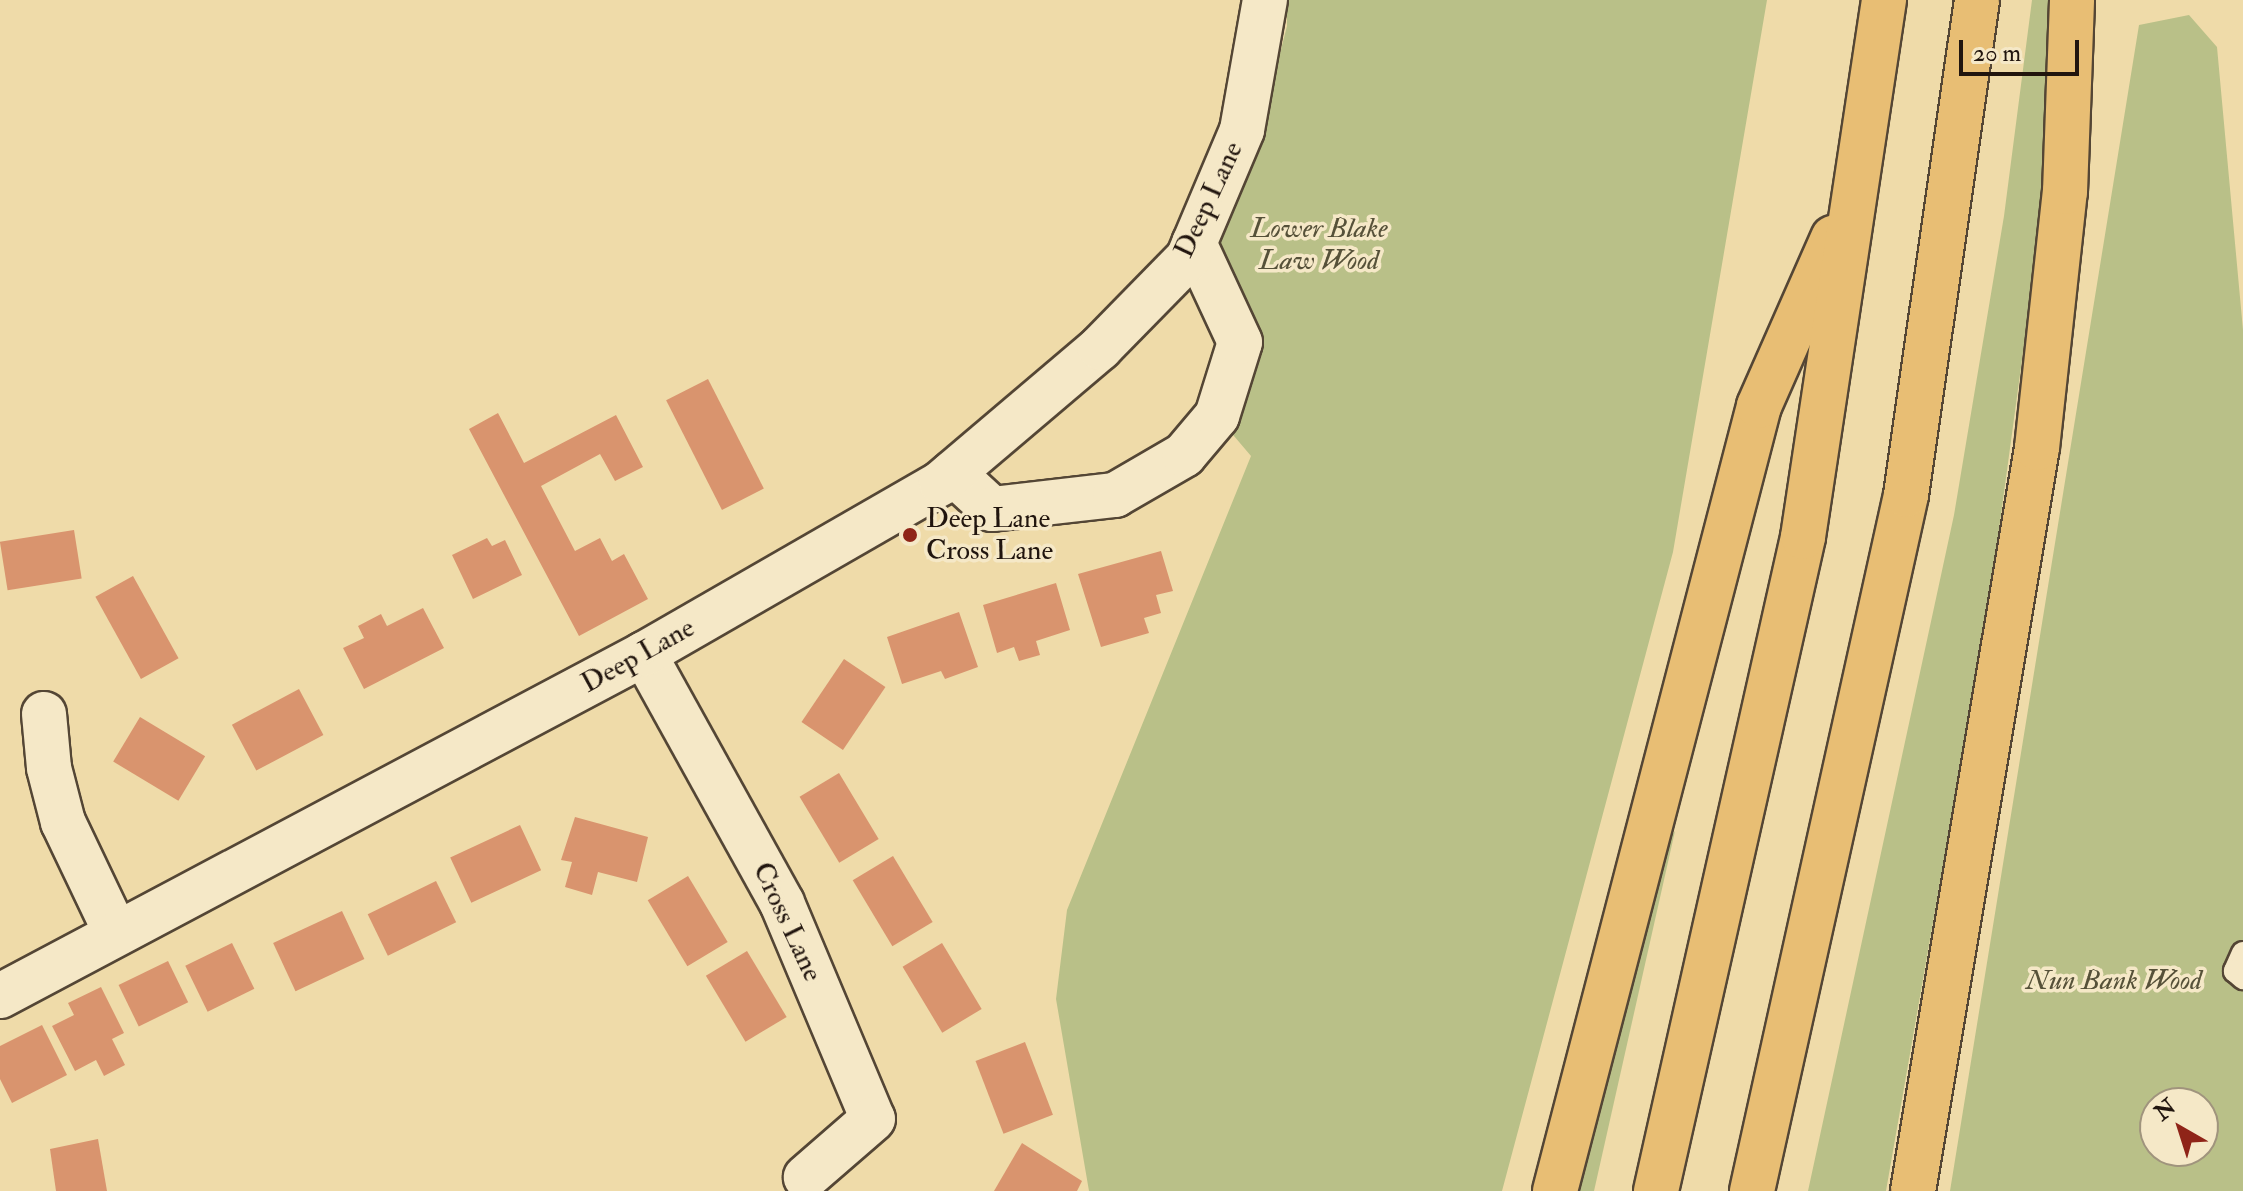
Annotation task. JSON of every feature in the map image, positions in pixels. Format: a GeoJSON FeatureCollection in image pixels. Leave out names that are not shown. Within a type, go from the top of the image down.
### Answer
{"type":"FeatureCollection","features":[{"type":"Feature","properties":{"kind":"highway"},"geometry":{"type":"LineString","coordinates":[[1656,1191],[1803,537],[1884,0]]}},
{"type":"Feature","properties":{"kind":"highway"},"geometry":{"type":"LineString","coordinates":[[1752,1191],[1906,495],[1977,0]]}},
{"type":"Feature","properties":{"kind":"highway"},"geometry":{"type":"LineString","coordinates":[[1913,1191],[2037,448],[2065,192],[2072,0]]}},
{"type":"Feature","properties":{"kind":"highway"},"geometry":{"type":"LineString","coordinates":[[1555,1191],[1759,406],[1856,185]]}},
{"type":"Feature","properties":{"kind":"street","name":"Deep Lane"},"geometry":{"type":"LineString","coordinates":[[0,996],[115,931],[644,654],[953,473],[1100,348],[1188,258],[1242,130],[1265,0]]}},
{"type":"Feature","properties":{"kind":"street"},"geometry":{"type":"LineString","coordinates":[[953,473],[992,509],[1115,495],[1184,455],[1217,416],[1240,342],[1194,243]]}},
{"type":"Feature","properties":{"kind":"street","name":"Cross Lane"},"geometry":{"type":"LineString","coordinates":[[644,654],[782,903],[873,1119],[806,1177]]}},
{"type":"Feature","properties":{"kind":"street"},"geometry":{"type":"LineString","coordinates":[[44,714],[49,768],[63,822],[115,931]]}},
{"type":"Feature","properties":{"kind":"lane"},"geometry":{"type":"LineString","coordinates":[[2243,953],[2235,971],[2243,978]]}},
{"type":"Feature","properties":{"kind":"green space","name":"Lower Blake Law Wood"},"geometry":{"type":"Polygon","coordinates":[[[1287,0],[1767,0],[1673,552],[1502,1191],[1089,1191],[1056,999],[1067,910],[1251,456],[1217,416],[1216,237],[1252,162],[1287,26],[1287,0]]]}},
{"type":"Feature","properties":{"kind":"green space"},"geometry":{"type":"Polygon","coordinates":[[[2032,0],[2051,0],[2049,121],[2034,271],[1990,596],[1886,1191],[1808,1191],[1954,515],[2004,216],[2032,0]]]}},
{"type":"Feature","properties":{"kind":"green space","name":"Nun Bank Wood"},"geometry":{"type":"Polygon","coordinates":[[[2189,15],[2217,47],[2243,330],[2243,1191],[1950,1191],[2139,25],[2189,15]]]}},
{"type":"Feature","properties":{"kind":"green space"},"geometry":{"type":"Polygon","coordinates":[[[1675,831],[1594,1191],[1571,1191],[1668,840],[1675,831]]]}},
{"type":"Feature","properties":{"kind":"building"},"geometry":{"type":"Polygon","coordinates":[[[708,379],[764,489],[722,510],[666,400],[708,379]]]}},
{"type":"Feature","properties":{"kind":"building"},"geometry":{"type":"Polygon","coordinates":[[[498,413],[524,463],[616,415],[643,467],[615,481],[600,454],[541,486],[575,551],[600,538],[612,561],[624,554],[648,599],[579,636],[469,429],[498,413]]]}},
{"type":"Feature","properties":{"kind":"building"},"geometry":{"type":"Polygon","coordinates":[[[74,530],[82,578],[8,590],[0,542],[74,530]]]}},
{"type":"Feature","properties":{"kind":"building"},"geometry":{"type":"Polygon","coordinates":[[[487,538],[492,546],[505,540],[522,575],[473,599],[452,555],[487,538]]]}},
{"type":"Feature","properties":{"kind":"building"},"geometry":{"type":"Polygon","coordinates":[[[1161,551],[1173,591],[1156,595],[1161,613],[1144,618],[1149,633],[1101,647],[1078,574],[1161,551]]]}},
{"type":"Feature","properties":{"kind":"building"},"geometry":{"type":"Polygon","coordinates":[[[133,576],[179,658],[141,679],[95,597],[133,576]]]}},
{"type":"Feature","properties":{"kind":"building"},"geometry":{"type":"Polygon","coordinates":[[[1056,583],[1070,630],[1036,641],[1040,655],[1019,661],[1014,647],[997,653],[983,605],[1056,583]]]}},
{"type":"Feature","properties":{"kind":"building"},"geometry":{"type":"Polygon","coordinates":[[[423,608],[444,648],[364,689],[343,648],[364,638],[358,626],[381,614],[387,626],[423,608]]]}},
{"type":"Feature","properties":{"kind":"building"},"geometry":{"type":"Polygon","coordinates":[[[959,612],[978,667],[945,679],[941,671],[902,684],[887,637],[959,612]]]}},
{"type":"Feature","properties":{"kind":"building"},"geometry":{"type":"Polygon","coordinates":[[[844,659],[885,687],[843,750],[802,722],[844,659]]]}},
{"type":"Feature","properties":{"kind":"building"},"geometry":{"type":"Polygon","coordinates":[[[299,689],[323,735],[256,771],[232,725],[299,689]]]}},
{"type":"Feature","properties":{"kind":"building"},"geometry":{"type":"Polygon","coordinates":[[[140,717],[205,756],[178,801],[113,762],[140,717]]]}},
{"type":"Feature","properties":{"kind":"building"},"geometry":{"type":"Polygon","coordinates":[[[839,773],[879,839],[839,863],[800,797],[839,773]]]}},
{"type":"Feature","properties":{"kind":"building"},"geometry":{"type":"Polygon","coordinates":[[[575,817],[648,837],[637,882],[598,872],[592,895],[565,887],[572,862],[561,860],[575,817]]]}},
{"type":"Feature","properties":{"kind":"building"},"geometry":{"type":"Polygon","coordinates":[[[520,825],[541,870],[471,903],[450,858],[520,825]]]}},
{"type":"Feature","properties":{"kind":"building"},"geometry":{"type":"Polygon","coordinates":[[[893,856],[933,922],[892,946],[853,880],[893,856]]]}},
{"type":"Feature","properties":{"kind":"building"},"geometry":{"type":"Polygon","coordinates":[[[688,876],[728,942],[687,966],[648,900],[688,876]]]}},
{"type":"Feature","properties":{"kind":"building"},"geometry":{"type":"Polygon","coordinates":[[[436,881],[456,922],[388,956],[368,914],[436,881]]]}},
{"type":"Feature","properties":{"kind":"building"},"geometry":{"type":"Polygon","coordinates":[[[342,911],[364,959],[296,991],[273,943],[342,911]]]}},
{"type":"Feature","properties":{"kind":"building"},"geometry":{"type":"Polygon","coordinates":[[[232,943],[254,989],[208,1012],[185,966],[232,943]]]}},
{"type":"Feature","properties":{"kind":"building"},"geometry":{"type":"Polygon","coordinates":[[[942,943],[982,1009],[942,1033],[903,967],[942,943]]]}},
{"type":"Feature","properties":{"kind":"building"},"geometry":{"type":"Polygon","coordinates":[[[747,951],[787,1017],[746,1042],[706,976],[747,951]]]}},
{"type":"Feature","properties":{"kind":"building"},"geometry":{"type":"Polygon","coordinates":[[[168,961],[188,1002],[139,1026],[119,985],[168,961]]]}},
{"type":"Feature","properties":{"kind":"building"},"geometry":{"type":"Polygon","coordinates":[[[101,987],[124,1033],[112,1039],[125,1065],[104,1076],[96,1060],[75,1071],[52,1026],[74,1015],[68,1003],[101,987]]]}},
{"type":"Feature","properties":{"kind":"building"},"geometry":{"type":"Polygon","coordinates":[[[42,1025],[67,1075],[12,1103],[0,1079],[0,1046],[42,1025]]]}},
{"type":"Feature","properties":{"kind":"building"},"geometry":{"type":"Polygon","coordinates":[[[1025,1042],[1053,1115],[1003,1134],[976,1061],[1025,1042]]]}},
{"type":"Feature","properties":{"kind":"building"},"geometry":{"type":"Polygon","coordinates":[[[98,1139],[107,1191],[56,1191],[50,1149],[98,1139]]]}},
{"type":"Feature","properties":{"kind":"building"},"geometry":{"type":"Polygon","coordinates":[[[1022,1143],[1082,1181],[1077,1191],[994,1191],[1022,1143]]]}},
{"type":"Feature","properties":{"kind":"place","name":"Deep Lane Cross Lane"},"geometry":{"type":"Point","coordinates":[910,535]}}]}
